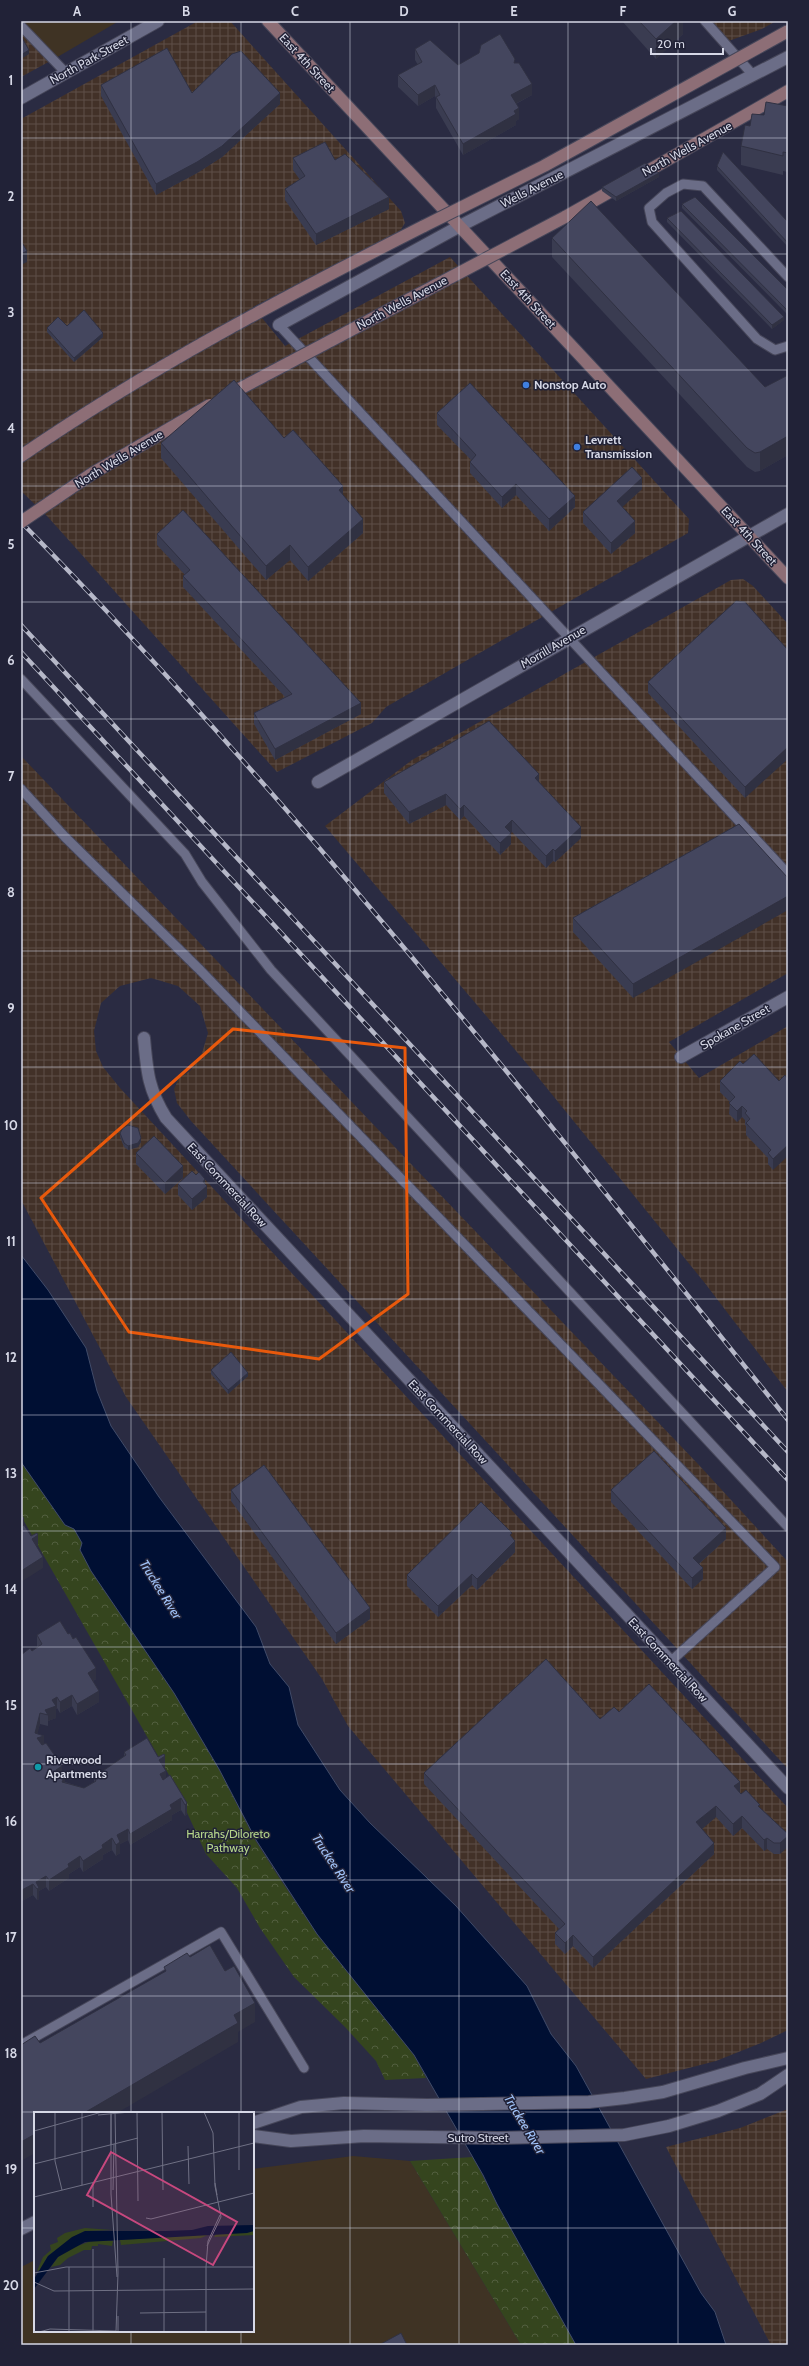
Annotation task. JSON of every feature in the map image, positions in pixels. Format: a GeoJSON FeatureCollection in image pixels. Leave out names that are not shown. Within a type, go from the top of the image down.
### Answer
{"type":"FeatureCollection","features":[{"type":"Feature","properties":{"kind":"main road","name":"East 4th Street"},"geometry":{"type":"LineString","coordinates":[[268,21],[788,578]]}},
{"type":"Feature","properties":{"kind":"main road"},"geometry":{"type":"LineString","coordinates":[[21,456],[76,418],[208,338],[323,277],[544,166],[788,31]]}},
{"type":"Feature","properties":{"kind":"main road","name":"North Wells Avenue"},"geometry":{"type":"LineString","coordinates":[[21,522],[93,473],[221,398],[558,220],[788,91]]}},
{"type":"Feature","properties":{"kind":"street","name":"North Park Street"},"geometry":{"type":"LineString","coordinates":[[21,98],[158,21]]}},
{"type":"Feature","properties":{"kind":"street","name":"Wells Avenue"},"geometry":{"type":"LineString","coordinates":[[279,325],[460,226],[788,57]]}},
{"type":"Feature","properties":{"kind":"street","name":"Morrill Avenue"},"geometry":{"type":"LineString","coordinates":[[318,782],[569,637],[748,535],[788,514]]}},
{"type":"Feature","properties":{"kind":"street","name":"Spokane Street"},"geometry":{"type":"LineString","coordinates":[[681,1058],[788,997]]}},
{"type":"Feature","properties":{"kind":"street","name":"East Commercial Row"},"geometry":{"type":"LineString","coordinates":[[144,1038],[147,1074],[153,1098],[166,1118],[788,1788]]}},
{"type":"Feature","properties":{"kind":"street"},"geometry":{"type":"LineString","coordinates":[[254,2123],[301,2107],[344,2103],[427,2105],[590,2102],[625,2098],[663,2092],[745,2068],[788,2058]]}},
{"type":"Feature","properties":{"kind":"street","name":"Sutro Street"},"geometry":{"type":"LineString","coordinates":[[254,2136],[290,2141],[364,2136],[498,2138],[624,2134],[669,2126],[718,2111],[760,2094],[788,2074]]}},
{"type":"Feature","properties":{"kind":"street"},"geometry":{"type":"LineString","coordinates":[[21,2229],[34,2222]]}},
{"type":"Feature","properties":{"kind":"lane"},"geometry":{"type":"LineString","coordinates":[[705,21],[753,76]]}},
{"type":"Feature","properties":{"kind":"lane"},"geometry":{"type":"LineString","coordinates":[[21,26],[66,72]]}},
{"type":"Feature","properties":{"kind":"lane"},"geometry":{"type":"LineString","coordinates":[[788,277],[704,186],[683,184],[666,193],[649,208],[652,222],[757,339],[775,350],[788,346]]}},
{"type":"Feature","properties":{"kind":"lane"},"geometry":{"type":"LineString","coordinates":[[279,325],[788,874]]}},
{"type":"Feature","properties":{"kind":"lane"},"geometry":{"type":"LineString","coordinates":[[21,679],[185,854],[202,882],[271,970],[788,1527]]}},
{"type":"Feature","properties":{"kind":"lane"},"geometry":{"type":"LineString","coordinates":[[21,789],[65,837],[201,971],[775,1567],[670,1662]]}},
{"type":"Feature","properties":{"kind":"lane"},"geometry":{"type":"LineString","coordinates":[[21,2045],[221,1932],[304,2068]]}},
{"type":"Feature","properties":{"kind":"highlighted area"},"geometry":{"type":"Polygon","coordinates":[[[233,1029],[405,1048],[408,1294],[319,1359],[129,1332],[41,1198],[233,1029]]]}},
{"type":"Feature","properties":{"kind":"shaded area"},"geometry":{"type":"Polygon","coordinates":[[[21,21],[119,21],[54,59],[21,26],[21,21]]]}},
{"type":"Feature","properties":{"kind":"shaded area"},"geometry":{"type":"Polygon","coordinates":[[[198,21],[230,21],[401,211],[405,223],[400,231],[253,307],[285,346],[450,257],[689,519],[688,533],[386,707],[372,723],[277,772],[47,516],[21,491],[21,119],[198,21]]]}},
{"type":"Feature","properties":{"kind":"shaded area"},"geometry":{"type":"Polygon","coordinates":[[[705,21],[776,21],[762,29],[723,43],[705,21]]]}},
{"type":"Feature","properties":{"kind":"shaded area"},"geometry":{"type":"Polygon","coordinates":[[[21,26],[54,59],[21,77],[21,26]]]}},
{"type":"Feature","properties":{"kind":"shaded area"},"geometry":{"type":"Polygon","coordinates":[[[743,579],[753,586],[788,624],[788,973],[669,1042],[699,1078],[788,1026],[788,1392],[704,1282],[533,1071],[325,826],[412,760],[731,580],[743,579]]]}},
{"type":"Feature","properties":{"kind":"shaded area"},"geometry":{"type":"Polygon","coordinates":[[[21,756],[698,1464],[788,1562],[788,1769],[191,1121],[177,1103],[174,1089],[179,1078],[190,1071],[202,1053],[208,1033],[200,1006],[178,986],[151,978],[120,986],[101,1003],[94,1031],[96,1051],[103,1067],[120,1088],[788,1808],[788,2030],[761,2043],[716,2061],[646,2079],[348,1726],[322,1679],[126,1397],[21,1200],[21,756]]]}},
{"type":"Feature","properties":{"kind":"shaded area"},"geometry":{"type":"Polygon","coordinates":[[[788,2109],[788,2345],[771,2345],[666,2147],[740,2128],[788,2109]]]}},
{"type":"Feature","properties":{"kind":"shaded area"},"geometry":{"type":"Polygon","coordinates":[[[353,2156],[410,2161],[521,2345],[21,2345],[21,2267],[34,2260],[34,2332],[254,2332],[254,2169],[353,2156]]]}},
{"type":"Feature","properties":{"kind":"green space","name":"Harrahs/Diloreto Pathway"},"geometry":{"type":"Polygon","coordinates":[[[21,1462],[65,1525],[74,1529],[82,1543],[91,1571],[174,1693],[219,1769],[255,1840],[278,1876],[317,1934],[414,2055],[426,2078],[385,2080],[376,2061],[345,2027],[294,1977],[260,1928],[237,1888],[206,1854],[173,1782],[21,1516],[21,1462]]]}},
{"type":"Feature","properties":{"kind":"green space"},"geometry":{"type":"Polygon","coordinates":[[[473,2157],[497,2204],[577,2345],[521,2345],[410,2161],[473,2157]]]}},
{"type":"Feature","properties":{"kind":"water","name":"Truckee River"},"geometry":{"type":"Polygon","coordinates":[[[21,1255],[48,1290],[86,1348],[97,1391],[111,1426],[159,1497],[256,1627],[270,1664],[289,1687],[298,1725],[340,1790],[370,1823],[456,1906],[527,1986],[551,2034],[576,2066],[701,2293],[715,2312],[726,2345],[576,2345],[497,2204],[483,2175],[414,2055],[317,1934],[256,1840],[219,1769],[174,1693],[91,1571],[80,1550],[82,1543],[74,1529],[65,1525],[21,1462],[21,1255]]]}},
{"type":"Feature","properties":{"kind":"building"},"geometry":{"type":"Polygon","coordinates":[[[639,21],[676,21],[656,39],[639,21]]]}},
{"type":"Feature","properties":{"kind":"building"},"geometry":{"type":"Polygon","coordinates":[[[500,34],[515,59],[514,63],[519,63],[532,84],[511,95],[519,108],[514,111],[516,114],[463,144],[436,97],[440,95],[435,85],[418,95],[398,75],[422,62],[415,49],[430,40],[458,65],[479,53],[481,45],[500,34]]]}},
{"type":"Feature","properties":{"kind":"building"},"geometry":{"type":"Polygon","coordinates":[[[21,36],[29,50],[21,55],[21,36]]]}},
{"type":"Feature","properties":{"kind":"building"},"geometry":{"type":"Polygon","coordinates":[[[167,48],[192,93],[232,54],[241,51],[280,93],[222,146],[197,162],[156,184],[101,85],[167,48]]]}},
{"type":"Feature","properties":{"kind":"building"},"geometry":{"type":"Polygon","coordinates":[[[766,102],[788,106],[788,153],[783,152],[783,156],[741,146],[745,125],[750,126],[752,114],[764,115],[766,102]]]}},
{"type":"Feature","properties":{"kind":"building"},"geometry":{"type":"Polygon","coordinates":[[[325,142],[335,160],[345,154],[389,197],[316,234],[285,189],[305,176],[293,158],[325,142]]]}},
{"type":"Feature","properties":{"kind":"building"},"geometry":{"type":"Polygon","coordinates":[[[723,152],[788,222],[788,243],[717,166],[723,152]]]}},
{"type":"Feature","properties":{"kind":"building"},"geometry":{"type":"Polygon","coordinates":[[[645,163],[659,173],[616,197],[602,187],[645,163]]]}},
{"type":"Feature","properties":{"kind":"building"},"geometry":{"type":"Polygon","coordinates":[[[695,197],[788,290],[788,310],[682,204],[695,197]]]}},
{"type":"Feature","properties":{"kind":"building"},"geometry":{"type":"Polygon","coordinates":[[[591,201],[765,387],[788,375],[788,436],[760,452],[755,453],[747,448],[552,238],[591,201]]]}},
{"type":"Feature","properties":{"kind":"building"},"geometry":{"type":"Polygon","coordinates":[[[681,211],[784,317],[772,325],[667,218],[681,211]]]}},
{"type":"Feature","properties":{"kind":"building"},"geometry":{"type":"Polygon","coordinates":[[[21,241],[27,251],[21,254],[21,241]]]}},
{"type":"Feature","properties":{"kind":"building"},"geometry":{"type":"Polygon","coordinates":[[[84,310],[103,333],[74,358],[47,328],[58,317],[67,326],[84,310]]]}},
{"type":"Feature","properties":{"kind":"building"},"geometry":{"type":"Polygon","coordinates":[[[234,380],[284,438],[293,430],[343,486],[339,490],[363,519],[308,567],[290,545],[266,566],[161,443],[234,380]]]}},
{"type":"Feature","properties":{"kind":"building"},"geometry":{"type":"Polygon","coordinates":[[[470,383],[575,496],[549,519],[516,484],[502,497],[470,462],[476,455],[437,413],[470,383]]]}},
{"type":"Feature","properties":{"kind":"building"},"geometry":{"type":"Polygon","coordinates":[[[632,467],[642,478],[617,501],[635,521],[611,543],[583,512],[632,467]]]}},
{"type":"Feature","properties":{"kind":"building"},"geometry":{"type":"Polygon","coordinates":[[[183,510],[361,703],[275,749],[254,713],[292,694],[183,576],[190,570],[157,534],[183,510]]]}},
{"type":"Feature","properties":{"kind":"building"},"geometry":{"type":"Polygon","coordinates":[[[736,601],[745,602],[788,650],[788,747],[745,787],[648,682],[736,601]]]}},
{"type":"Feature","properties":{"kind":"building"},"geometry":{"type":"Polygon","coordinates":[[[489,721],[539,774],[535,778],[581,827],[555,851],[553,849],[546,856],[512,820],[505,827],[511,833],[500,843],[464,805],[460,809],[446,794],[409,812],[384,782],[489,721]]]}},
{"type":"Feature","properties":{"kind":"building"},"geometry":{"type":"Polygon","coordinates":[[[739,824],[788,878],[788,896],[633,984],[573,918],[739,824]]]}},
{"type":"Feature","properties":{"kind":"building"},"geometry":{"type":"Polygon","coordinates":[[[754,1054],[779,1081],[785,1075],[788,1079],[788,1145],[773,1159],[768,1153],[771,1150],[746,1123],[750,1119],[745,1113],[747,1111],[742,1106],[737,1111],[729,1103],[735,1097],[720,1081],[740,1061],[743,1064],[754,1054]]]}},
{"type":"Feature","properties":{"kind":"building"},"geometry":{"type":"Polygon","coordinates":[[[128,1125],[138,1128],[141,1138],[138,1143],[128,1146],[124,1143],[120,1133],[123,1128],[128,1125]]]}},
{"type":"Feature","properties":{"kind":"building"},"geometry":{"type":"Polygon","coordinates":[[[154,1136],[183,1166],[165,1183],[136,1153],[154,1136]]]}},
{"type":"Feature","properties":{"kind":"building"},"geometry":{"type":"Polygon","coordinates":[[[192,1171],[196,1175],[199,1172],[205,1179],[203,1182],[207,1186],[192,1199],[178,1184],[192,1171]]]}},
{"type":"Feature","properties":{"kind":"building"},"geometry":{"type":"Polygon","coordinates":[[[231,1352],[248,1373],[228,1390],[211,1370],[231,1352]]]}},
{"type":"Feature","properties":{"kind":"building"},"geometry":{"type":"Polygon","coordinates":[[[654,1451],[726,1528],[693,1558],[703,1568],[692,1578],[611,1490],[654,1451]]]}},
{"type":"Feature","properties":{"kind":"building"},"geometry":{"type":"Polygon","coordinates":[[[264,1465],[370,1608],[336,1633],[231,1490],[264,1465]]]}},
{"type":"Feature","properties":{"kind":"building"},"geometry":{"type":"Polygon","coordinates":[[[481,1502],[512,1533],[510,1535],[515,1541],[477,1579],[472,1574],[438,1606],[407,1575],[481,1502]]]}},
{"type":"Feature","properties":{"kind":"building"},"geometry":{"type":"Polygon","coordinates":[[[21,1514],[24,1519],[21,1521],[21,1514]]]}},
{"type":"Feature","properties":{"kind":"building"},"geometry":{"type":"Polygon","coordinates":[[[24,1525],[31,1536],[37,1533],[38,1535],[32,1539],[43,1557],[21,1571],[21,1527],[24,1525]]]}},
{"type":"Feature","properties":{"kind":"building","name":"Riverwood Apartments"},"geometry":{"type":"Polygon","coordinates":[[[60,1621],[73,1639],[76,1637],[96,1668],[88,1673],[99,1691],[77,1704],[72,1695],[60,1702],[57,1697],[52,1700],[56,1706],[45,1710],[48,1715],[40,1713],[35,1733],[44,1736],[37,1738],[42,1745],[46,1743],[62,1766],[56,1770],[60,1777],[65,1776],[62,1782],[84,1788],[96,1781],[94,1777],[126,1755],[124,1752],[147,1738],[158,1757],[164,1754],[165,1756],[159,1760],[166,1771],[160,1774],[163,1780],[170,1775],[187,1803],[185,1805],[181,1798],[170,1805],[172,1809],[130,1834],[128,1829],[117,1835],[120,1842],[116,1845],[112,1838],[102,1845],[103,1848],[83,1861],[80,1856],[68,1864],[69,1867],[49,1880],[46,1876],[36,1882],[39,1888],[37,1889],[33,1884],[22,1890],[21,1655],[30,1648],[32,1651],[42,1644],[37,1635],[60,1621]]]}},
{"type":"Feature","properties":{"kind":"building"},"geometry":{"type":"Polygon","coordinates":[[[546,1659],[600,1719],[614,1707],[619,1712],[649,1684],[740,1782],[734,1786],[741,1794],[746,1790],[760,1805],[758,1806],[788,1834],[788,1836],[780,1843],[774,1843],[767,1838],[764,1840],[742,1816],[733,1824],[716,1806],[696,1822],[714,1843],[593,1957],[573,1935],[565,1943],[555,1933],[565,1924],[424,1773],[546,1659]]]}},
{"type":"Feature","properties":{"kind":"building"},"geometry":{"type":"Polygon","coordinates":[[[210,1945],[225,1971],[234,1966],[255,2003],[234,2015],[238,2023],[86,2112],[34,2112],[34,2135],[21,2142],[21,2045],[35,2036],[40,2043],[166,1971],[164,1967],[187,1953],[190,1957],[210,1945]]]}},
{"type":"Feature","properties":{"kind":"building"},"geometry":{"type":"Polygon","coordinates":[[[401,2333],[407,2345],[379,2345],[401,2333]]]}},
{"type":"Feature","properties":{"kind":"railway"},"geometry":{"type":"LineString","coordinates":[[21,522],[123,629],[223,738],[320,849],[510,1075],[788,1420]]}},
{"type":"Feature","properties":{"kind":"railway"},"geometry":{"type":"LineString","coordinates":[[21,625],[788,1452]]}},
{"type":"Feature","properties":{"kind":"railway"},"geometry":{"type":"LineString","coordinates":[[21,652],[788,1480]]}},
{"type":"Feature","properties":{"kind":"place","name":"Nonstop Auto"},"geometry":{"type":"Point","coordinates":[526,385]}},
{"type":"Feature","properties":{"kind":"place","name":"Levrett Transmission"},"geometry":{"type":"Point","coordinates":[577,447]}},
{"type":"Feature","properties":{"kind":"place","name":"Riverwood Apartments"},"geometry":{"type":"Point","coordinates":[38,1767]}}]}
